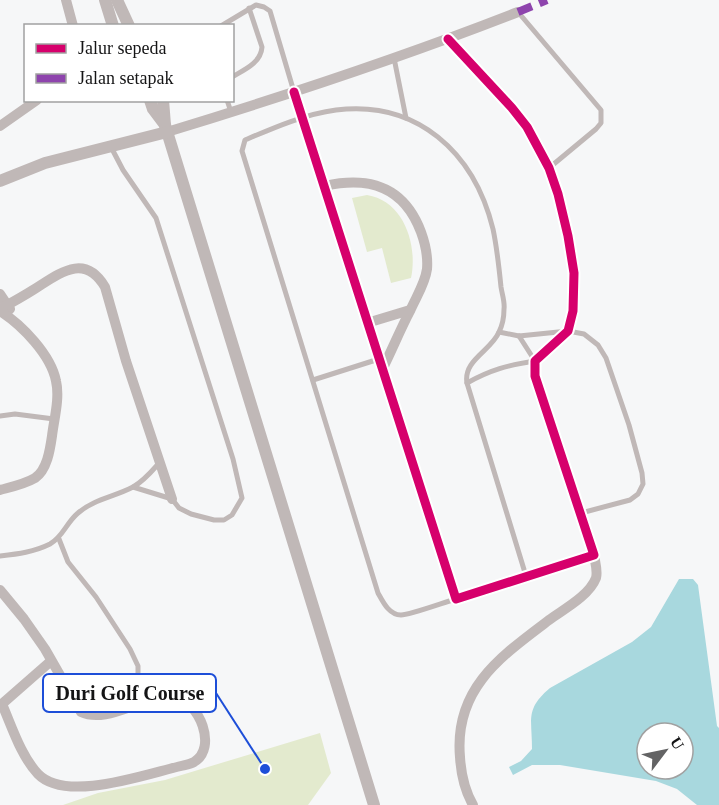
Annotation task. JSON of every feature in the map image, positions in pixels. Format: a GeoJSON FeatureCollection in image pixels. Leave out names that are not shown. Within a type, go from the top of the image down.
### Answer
{"type":"FeatureCollection","features":[{"type":"Feature","properties":{"kind":"street"},"geometry":{"type":"LineString","coordinates":[[66,0],[72,24]]}},
{"type":"Feature","properties":{"kind":"street"},"geometry":{"type":"LineString","coordinates":[[105,0],[112,24]]}},
{"type":"Feature","properties":{"kind":"street"},"geometry":{"type":"LineString","coordinates":[[117,0],[128,24]]}},
{"type":"Feature","properties":{"kind":"street"},"geometry":{"type":"LineString","coordinates":[[0,181],[45,163],[231,112],[294,92],[448,39],[518,12]]}},
{"type":"Feature","properties":{"kind":"street"},"geometry":{"type":"LineString","coordinates":[[448,39],[527,127],[549,168],[558,194],[568,236],[573,273],[573,311],[568,331],[535,362],[535,376],[581,513],[594,555],[597,575],[593,584],[579,599],[488,670],[471,694],[462,717],[459,744],[460,771],[473,805]]}},
{"type":"Feature","properties":{"kind":"street"},"geometry":{"type":"LineString","coordinates":[[294,92],[456,599],[594,555]]}},
{"type":"Feature","properties":{"kind":"street"},"geometry":{"type":"LineString","coordinates":[[0,126],[34,102]]}},
{"type":"Feature","properties":{"kind":"street"},"geometry":{"type":"LineString","coordinates":[[151,102],[153,110],[166,128]]}},
{"type":"Feature","properties":{"kind":"street"},"geometry":{"type":"LineString","coordinates":[[164,102],[166,128],[374,805]]}},
{"type":"Feature","properties":{"kind":"street"},"geometry":{"type":"LineString","coordinates":[[325,186],[345,181],[364,181],[382,186],[402,200],[415,217],[425,243],[427,268],[421,291],[380,364]]}},
{"type":"Feature","properties":{"kind":"street"},"geometry":{"type":"LineString","coordinates":[[3,308],[64,271],[79,267],[90,271],[100,279],[105,287],[126,361],[172,500]]}},
{"type":"Feature","properties":{"kind":"street"},"geometry":{"type":"LineString","coordinates":[[0,294],[3,308],[51,366],[57,383],[51,442],[44,468],[35,477],[0,490]]}},
{"type":"Feature","properties":{"kind":"street"},"geometry":{"type":"LineString","coordinates":[[367,323],[410,310]]}},
{"type":"Feature","properties":{"kind":"street"},"geometry":{"type":"LineString","coordinates":[[0,591],[24,620],[51,661],[81,712],[96,716],[154,699],[179,698],[190,706],[205,730],[205,745],[202,754],[194,762],[181,766],[86,788],[64,788],[40,776],[28,760],[1,703],[51,661]]}},
{"type":"Feature","properties":{"kind":"lane"},"geometry":{"type":"LineString","coordinates":[[224,24],[258,2],[270,11],[294,92]]}},
{"type":"Feature","properties":{"kind":"lane"},"geometry":{"type":"LineString","coordinates":[[234,76],[258,60],[262,54],[262,47],[249,8]]}},
{"type":"Feature","properties":{"kind":"lane"},"geometry":{"type":"LineString","coordinates":[[518,12],[602,110],[601,123],[596,129],[549,168]]}},
{"type":"Feature","properties":{"kind":"lane"},"geometry":{"type":"LineString","coordinates":[[394,58],[406,118]]}},
{"type":"Feature","properties":{"kind":"lane"},"geometry":{"type":"LineString","coordinates":[[228,102],[231,112]]}},
{"type":"Feature","properties":{"kind":"lane"},"geometry":{"type":"LineString","coordinates":[[456,599],[401,615],[384,605],[378,593],[242,151],[245,140],[303,118],[333,111],[356,109],[384,112],[406,118],[430,130],[450,145],[481,194],[492,226],[500,267],[504,309],[499,332],[468,369],[467,383],[526,576]]}},
{"type":"Feature","properties":{"kind":"lane"},"geometry":{"type":"LineString","coordinates":[[110,146],[123,170],[156,218],[232,459],[242,498],[232,514],[224,520],[214,520],[191,514],[179,508],[172,500],[133,487]]}},
{"type":"Feature","properties":{"kind":"lane"},"geometry":{"type":"LineString","coordinates":[[499,332],[519,336],[568,331],[584,334],[598,345],[606,358],[629,426],[643,484],[638,494],[630,500],[581,513]]}},
{"type":"Feature","properties":{"kind":"lane"},"geometry":{"type":"LineString","coordinates":[[467,383],[506,365],[535,362],[519,336]]}},
{"type":"Feature","properties":{"kind":"lane"},"geometry":{"type":"LineString","coordinates":[[313,380],[380,364]]}},
{"type":"Feature","properties":{"kind":"lane"},"geometry":{"type":"LineString","coordinates":[[0,416],[15,414],[54,419]]}},
{"type":"Feature","properties":{"kind":"lane"},"geometry":{"type":"LineString","coordinates":[[0,556],[26,553],[59,539],[70,520],[80,511],[99,499],[133,487],[147,477],[160,462]]}},
{"type":"Feature","properties":{"kind":"lane"},"geometry":{"type":"LineString","coordinates":[[59,539],[68,562],[96,597],[130,649],[138,666],[138,704]]}},
{"type":"Feature","properties":{"kind":"green space"},"geometry":{"type":"Polygon","coordinates":[[[367,195],[380,199],[390,206],[406,226],[412,252],[411,278],[391,283],[382,248],[367,252],[352,198],[367,195]]]}},
{"type":"Feature","properties":{"kind":"green space"},"geometry":{"type":"Polygon","coordinates":[[[320,733],[331,773],[308,805],[63,805],[98,793],[165,780],[320,733]]]}},
{"type":"Feature","properties":{"kind":"water"},"geometry":{"type":"Polygon","coordinates":[[[679,579],[693,579],[698,585],[719,728],[719,805],[697,805],[677,789],[656,781],[695,781],[695,721],[635,721],[635,778],[560,765],[532,765],[513,775],[509,767],[521,761],[532,749],[533,709],[542,695],[550,688],[632,642],[651,627],[679,579]]]}},
{"type":"Feature","properties":{"kind":"marked path"},"geometry":{"type":"LineString","coordinates":[[518,12],[547,0]]}},
{"type":"Feature","properties":{"kind":"cycle path"},"geometry":{"type":"LineString","coordinates":[[294,92],[456,599],[594,555],[535,376],[535,361],[568,331],[573,311],[574,273],[558,194],[549,168],[527,127],[448,39]]}},
{"type":"Feature","properties":{"kind":"place","name":"Duri Golf Course"},"geometry":{"type":"Point","coordinates":[265,769]}}]}
